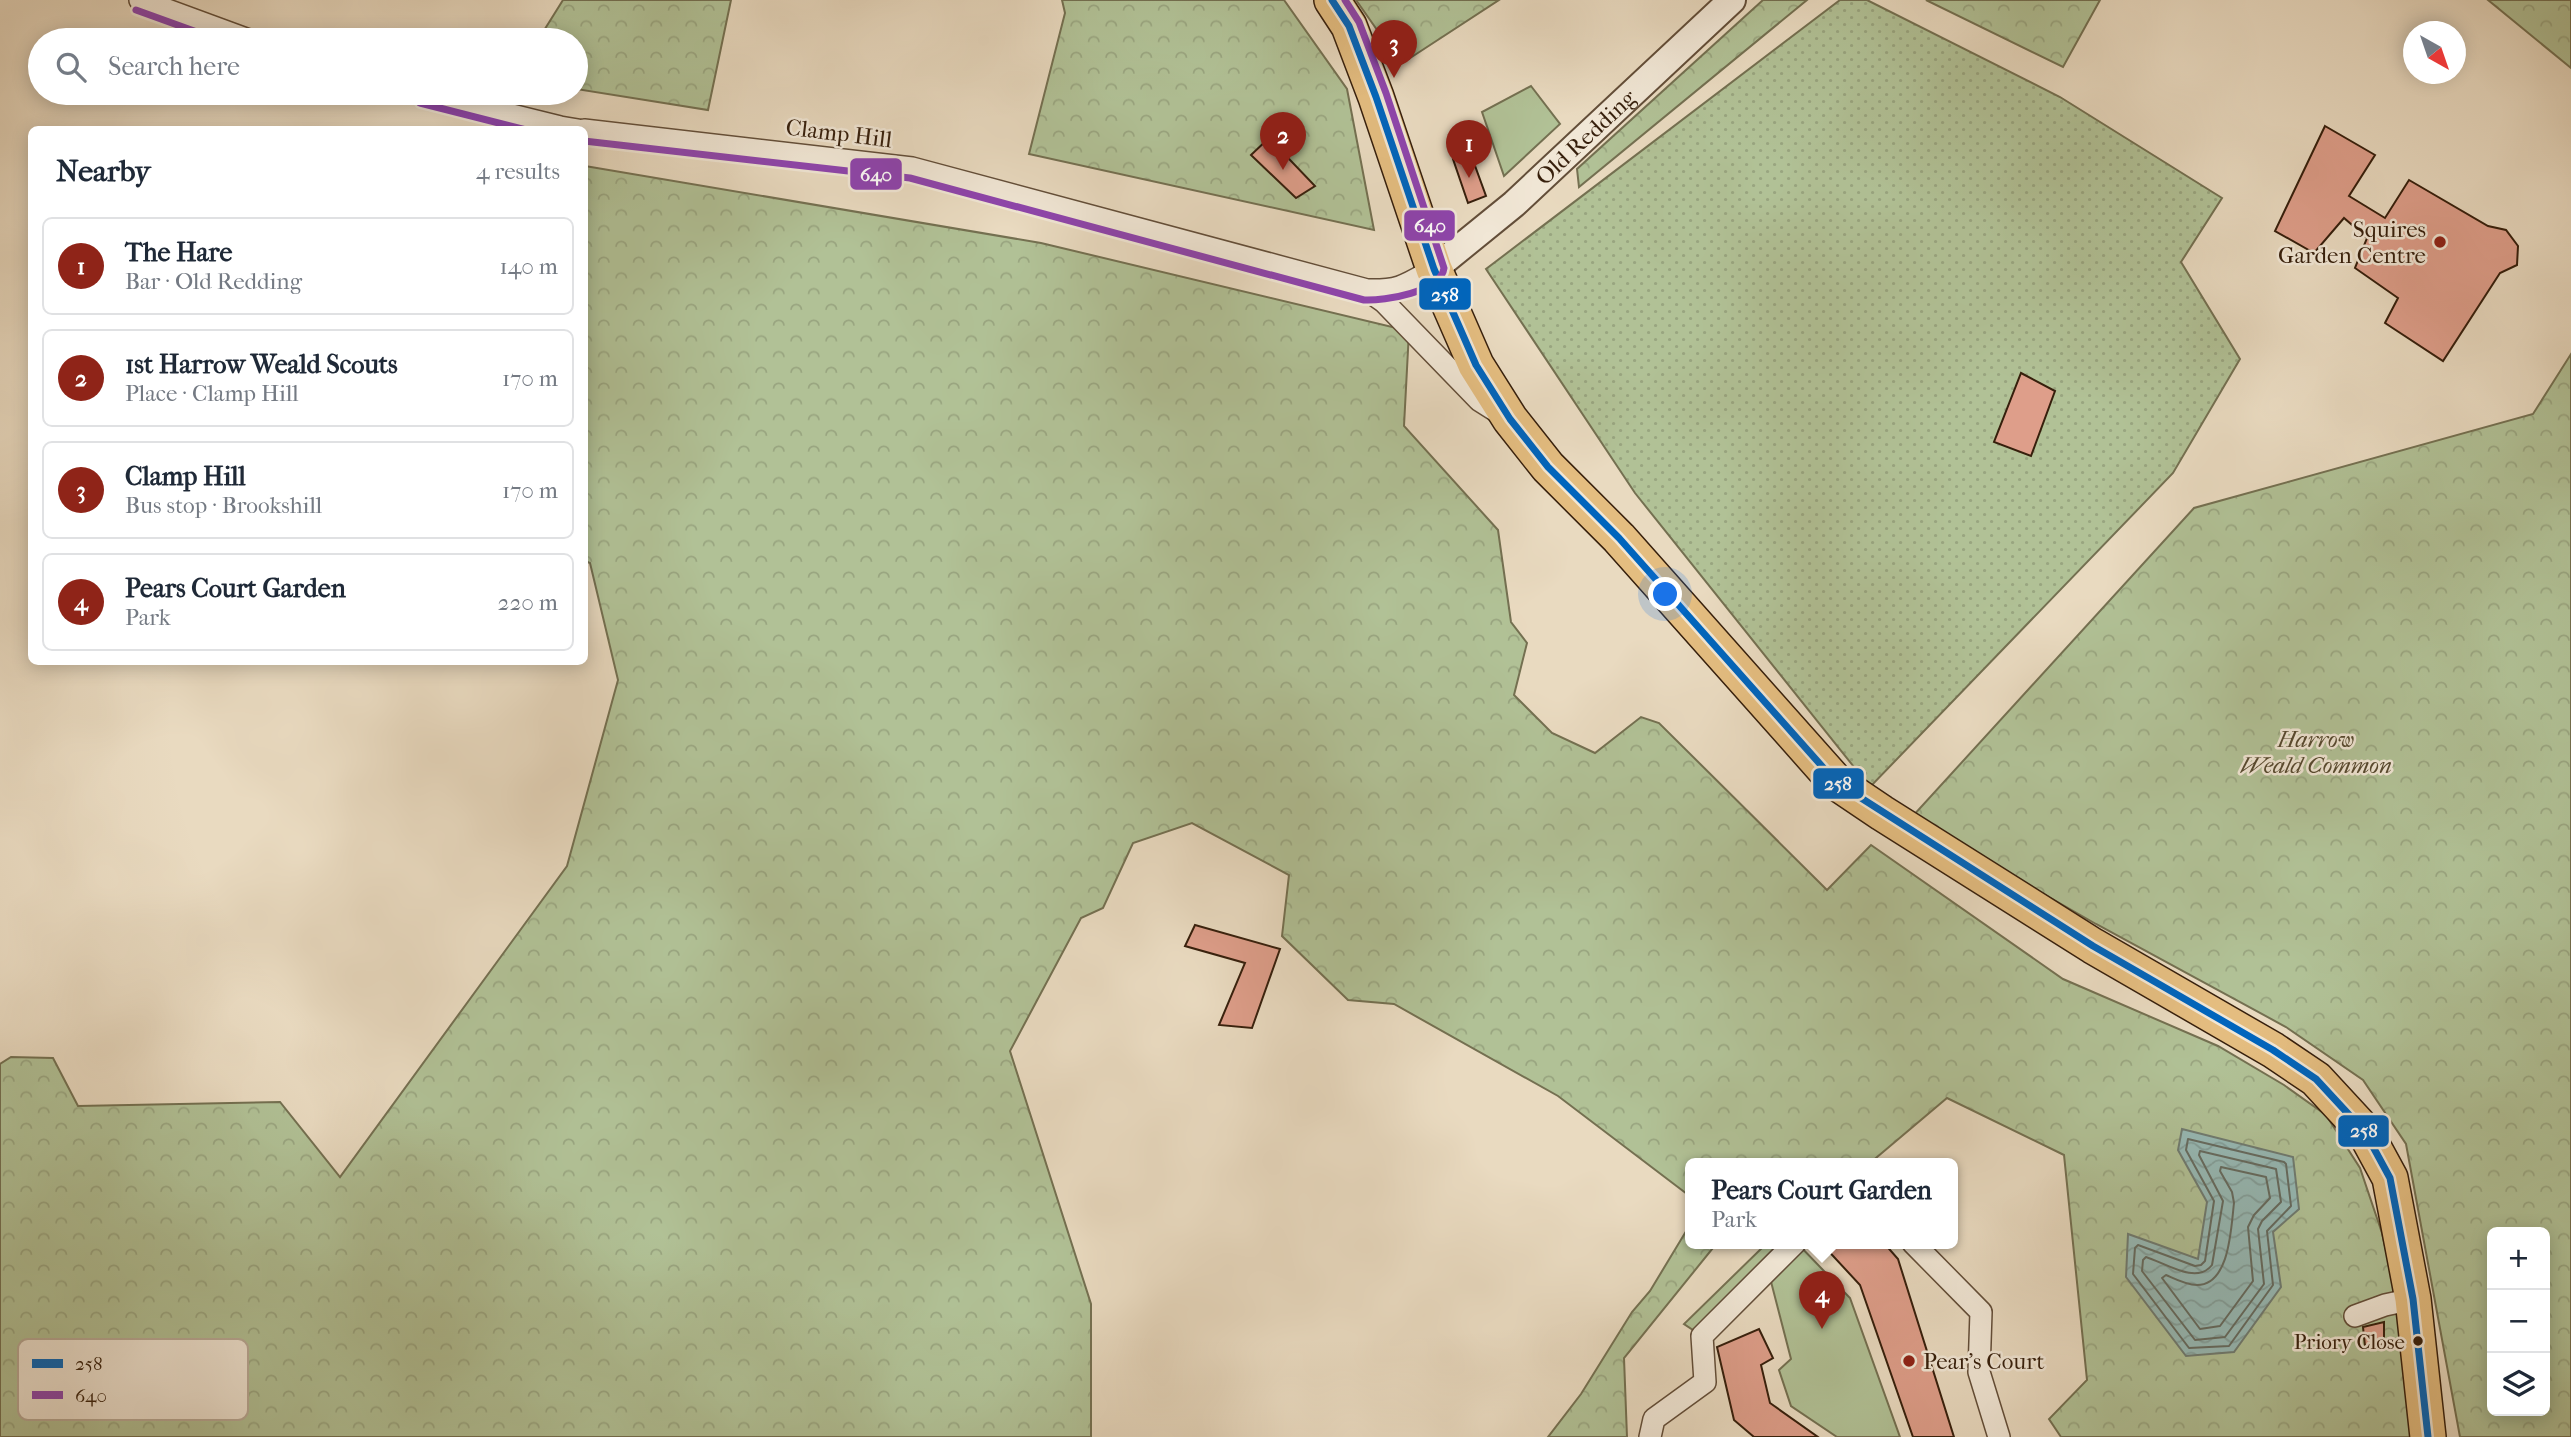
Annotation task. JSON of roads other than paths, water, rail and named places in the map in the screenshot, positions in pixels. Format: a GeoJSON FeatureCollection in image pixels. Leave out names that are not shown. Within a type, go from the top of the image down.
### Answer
{"type":"FeatureCollection","features":[{"type":"Feature","properties":{"kind":"main road"},"geometry":{"type":"LineString","coordinates":[[1332,0],[1349,26],[1376,97],[1434,270],[1476,365],[1510,419],[1548,467],[1619,538],[1836,782],[2093,946],[2273,1050],[2316,1079],[2365,1132],[2390,1178],[2413,1299],[2428,1437]]}},
{"type":"Feature","properties":{"kind":"street"},"geometry":{"type":"LineString","coordinates":[[140,0],[216,28]]}},
{"type":"Feature","properties":{"kind":"street","name":"Old Redding"},"geometry":{"type":"LineString","coordinates":[[1434,270],[1514,204],[1732,0]]}},
{"type":"Feature","properties":{"kind":"street"},"geometry":{"type":"LineString","coordinates":[[471,105],[556,126]]}},
{"type":"Feature","properties":{"kind":"street","name":"Clamp Hill"},"geometry":{"type":"LineString","coordinates":[[588,130],[912,168],[1367,290],[1390,291],[1434,270]]}},
{"type":"Feature","properties":{"kind":"street","name":"Clamp Hill"},"geometry":{"type":"LineString","coordinates":[[1367,290],[1384,302],[1479,400],[1510,419]]}},
{"type":"Feature","properties":{"kind":"street"},"geometry":{"type":"LineString","coordinates":[[1650,1437],[1654,1419],[1705,1382],[1702,1336],[1789,1249]]}},
{"type":"Feature","properties":{"kind":"street"},"geometry":{"type":"LineString","coordinates":[[1919,1249],[1981,1312],[1979,1372],[1999,1437]]}},
{"type":"Feature","properties":{"kind":"street"},"geometry":{"type":"LineString","coordinates":[[2355,1316],[2385,1305],[2413,1299]]}},
{"type":"Feature","properties":{"kind":"water"},"geometry":{"type":"Polygon","coordinates":[[[2182,1129],[2293,1157],[2299,1209],[2273,1232],[2281,1287],[2234,1352],[2186,1356],[2126,1277],[2128,1234],[2198,1259],[2207,1202],[2178,1150],[2182,1129]]]}},
{"type":"Feature","properties":{"kind":"place","name":"Clamp Hill"},"geometry":{"type":"Point","coordinates":[1394,78]}},
{"type":"Feature","properties":{"kind":"place","name":"1st Harrow Weald Scouts"},"geometry":{"type":"Point","coordinates":[1283,170]}},
{"type":"Feature","properties":{"kind":"place","name":"The Hare"},"geometry":{"type":"Point","coordinates":[1469,178]}},
{"type":"Feature","properties":{"kind":"place","name":"Squires Garden Centre"},"geometry":{"type":"Point","coordinates":[2440,242]}},
{"type":"Feature","properties":{"kind":"place","name":"Pears Court Garden"},"geometry":{"type":"Point","coordinates":[1822,1329]}},
{"type":"Feature","properties":{"kind":"place","name":"Priory Close"},"geometry":{"type":"Point","coordinates":[2418,1341]}},
{"type":"Feature","properties":{"kind":"place","name":"Pear's Court"},"geometry":{"type":"Point","coordinates":[1909,1361]}},
{"type":"Feature","properties":{"kind":"park label","name":"Harrow Weald Common"},"geometry":{"type":"Point","coordinates":[2316,752]}}]}
